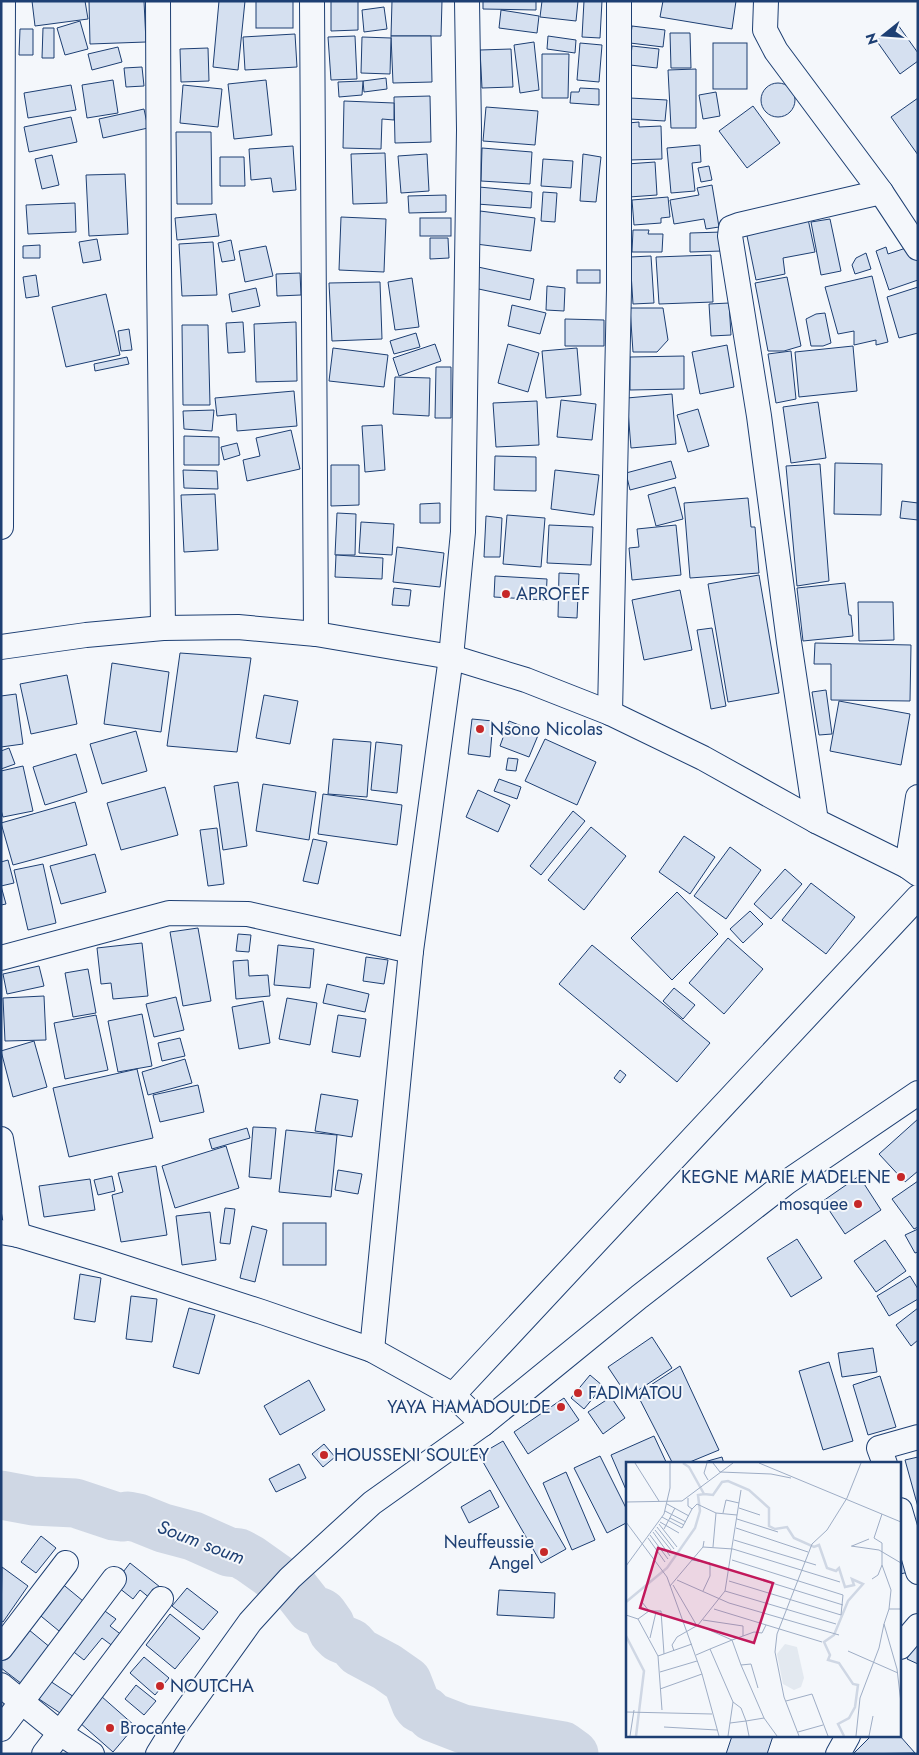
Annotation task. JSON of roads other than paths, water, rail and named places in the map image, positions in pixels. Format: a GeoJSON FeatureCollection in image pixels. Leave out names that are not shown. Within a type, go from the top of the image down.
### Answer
{"type":"FeatureCollection","features":[{"type":"Feature","properties":{"kind":"street"},"geometry":{"type":"LineString","coordinates":[[1,527],[3,1]]}},
{"type":"Feature","properties":{"kind":"street"},"geometry":{"type":"LineString","coordinates":[[158,1],[163,628]]}},
{"type":"Feature","properties":{"kind":"street"},"geometry":{"type":"LineString","coordinates":[[312,1],[316,634]]}},
{"type":"Feature","properties":{"kind":"street"},"geometry":{"type":"LineString","coordinates":[[372,1350],[411,951],[451,657],[463,522],[469,130],[467,1]]}},
{"type":"Feature","properties":{"kind":"street"},"geometry":{"type":"LineString","coordinates":[[610,712],[619,289],[619,1]]}},
{"type":"Feature","properties":{"kind":"street"},"geometry":{"type":"LineString","coordinates":[[766,1],[765,30],[776,51],[881,192],[918,248]]}},
{"type":"Feature","properties":{"kind":"street"},"geometry":{"type":"LineString","coordinates":[[816,822],[788,642],[759,416],[730,236],[731,228],[739,225],[881,192]]}},
{"type":"Feature","properties":{"kind":"street"},"geometry":{"type":"LineString","coordinates":[[1,647],[86,635],[163,628],[238,627],[316,634],[451,657],[526,680],[610,712],[703,758],[816,822],[912,870],[918,797]]}},
{"type":"Feature","properties":{"kind":"street"},"geometry":{"type":"LineString","coordinates":[[453,1395],[918,897]]}},
{"type":"Feature","properties":{"kind":"street"},"geometry":{"type":"LineString","coordinates":[[1,958],[169,913],[248,914],[411,951]]}},
{"type":"Feature","properties":{"kind":"street"},"geometry":{"type":"LineString","coordinates":[[158,1754],[174,1728],[250,1622],[290,1578],[372,1503],[483,1424],[638,1298],[787,1182],[918,1093]]}},
{"type":"Feature","properties":{"kind":"street"},"geometry":{"type":"LineString","coordinates":[[1,1139],[10,1234],[98,1259],[372,1350],[453,1395],[483,1424]]}},
{"type":"Feature","properties":{"kind":"street"},"geometry":{"type":"LineString","coordinates":[[884,1462],[880,1448],[918,1437]]}},
{"type":"Feature","properties":{"kind":"street"},"geometry":{"type":"LineString","coordinates":[[907,1516],[918,1572]]}},
{"type":"Feature","properties":{"kind":"street"},"geometry":{"type":"LineString","coordinates":[[1,1648],[66,1564]]}},
{"type":"Feature","properties":{"kind":"street"},"geometry":{"type":"LineString","coordinates":[[1,1729],[114,1579]]}},
{"type":"Feature","properties":{"kind":"street"},"geometry":{"type":"LineString","coordinates":[[44,1754],[161,1599]]}},
{"type":"Feature","properties":{"kind":"street"},"geometry":{"type":"LineString","coordinates":[[902,1644],[918,1626]]}},
{"type":"Feature","properties":{"kind":"street"},"geometry":{"type":"LineString","coordinates":[[1,1685],[60,1733],[92,1754]]}},
{"type":"Feature","properties":{"kind":"street"},"geometry":{"type":"LineString","coordinates":[[838,1754],[847,1738]]}},
{"type":"Feature","properties":{"kind":"waterway","name":"Soum soum"},"geometry":{"type":"LineString","coordinates":[[1,1495],[33,1501],[75,1503],[114,1516],[138,1518],[163,1528],[193,1536],[229,1552],[239,1553],[281,1581],[293,1586],[311,1609],[323,1614],[333,1632],[339,1638],[351,1643],[359,1652],[387,1667],[407,1681],[416,1704],[432,1717],[463,1729],[563,1746],[574,1754]]}},
{"type":"Feature","properties":{"kind":"place","name":"APROFEF"},"geometry":{"type":"Point","coordinates":[506,594]}},
{"type":"Feature","properties":{"kind":"place","name":"Nsono Nicolas"},"geometry":{"type":"Point","coordinates":[480,729]}},
{"type":"Feature","properties":{"kind":"place","name":"KEGNE MARIE MADELENE"},"geometry":{"type":"Point","coordinates":[901,1177]}},
{"type":"Feature","properties":{"kind":"place","name":"mosquee"},"geometry":{"type":"Point","coordinates":[858,1204]}},
{"type":"Feature","properties":{"kind":"place","name":"FADIMATOU"},"geometry":{"type":"Point","coordinates":[578,1393]}},
{"type":"Feature","properties":{"kind":"place","name":"YAYA HAMADOULDE"},"geometry":{"type":"Point","coordinates":[561,1407]}},
{"type":"Feature","properties":{"kind":"place","name":"HOUSSENI SOULEY"},"geometry":{"type":"Point","coordinates":[324,1455]}},
{"type":"Feature","properties":{"kind":"place","name":"Neuffeussie Angel"},"geometry":{"type":"Point","coordinates":[544,1552]}},
{"type":"Feature","properties":{"kind":"place","name":"NOUTCHA"},"geometry":{"type":"Point","coordinates":[160,1686]}},
{"type":"Feature","properties":{"kind":"place","name":"Brocante"},"geometry":{"type":"Point","coordinates":[110,1728]}}]}
